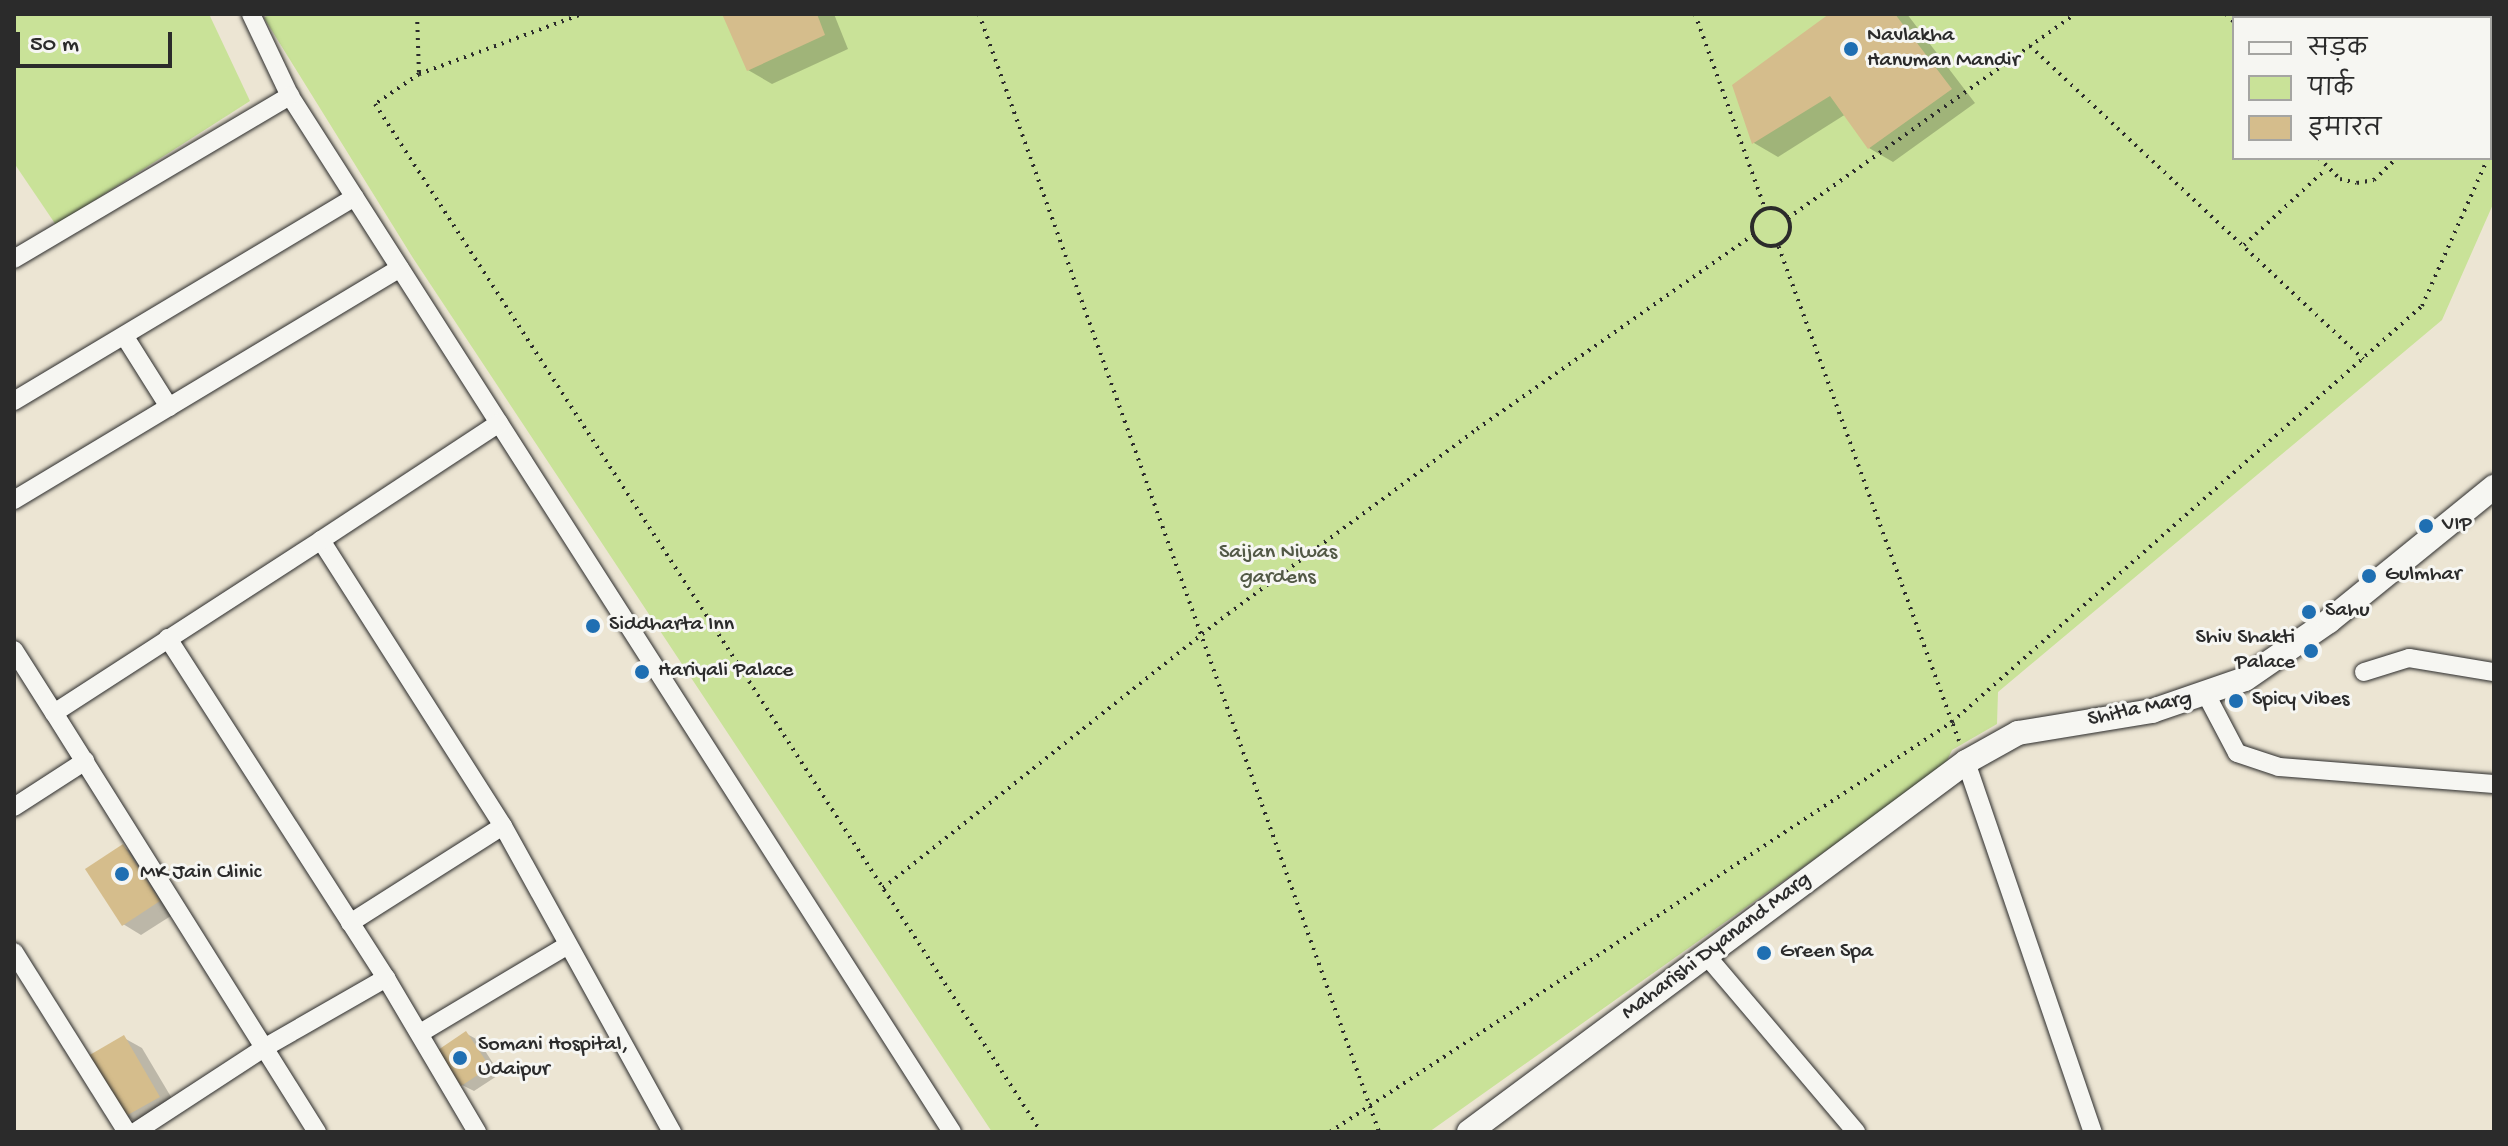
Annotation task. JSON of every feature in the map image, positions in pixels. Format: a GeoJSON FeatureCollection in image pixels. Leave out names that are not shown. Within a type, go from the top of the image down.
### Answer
{"type":"FeatureCollection","features":[{"type":"Feature","properties":{"kind":"main road","name":"Shitla Marg"},"geometry":{"type":"LineString","coordinates":[[1966,762],[2018,733],[2152,711],[2207,696],[2245,679],[2329,621],[2494,487]]}},
{"type":"Feature","properties":{"kind":"main road","name":"Maharishi Dyanand Marg"},"geometry":{"type":"LineString","coordinates":[[1469,1132],[1966,762]]}},
{"type":"Feature","properties":{"kind":"street"},"geometry":{"type":"LineString","coordinates":[[251,14],[290,96],[952,1132]]}},
{"type":"Feature","properties":{"kind":"street"},"geometry":{"type":"LineString","coordinates":[[14,259],[290,96]]}},
{"type":"Feature","properties":{"kind":"street"},"geometry":{"type":"LineString","coordinates":[[14,401],[355,197]]}},
{"type":"Feature","properties":{"kind":"street"},"geometry":{"type":"LineString","coordinates":[[14,500],[400,268]]}},
{"type":"Feature","properties":{"kind":"street"},"geometry":{"type":"LineString","coordinates":[[125,337],[169,407]]}},
{"type":"Feature","properties":{"kind":"street"},"geometry":{"type":"LineString","coordinates":[[54,713],[499,423]]}},
{"type":"Feature","properties":{"kind":"street"},"geometry":{"type":"LineString","coordinates":[[321,540],[503,826],[672,1132]]}},
{"type":"Feature","properties":{"kind":"street"},"geometry":{"type":"LineString","coordinates":[[168,638],[422,1032],[477,1132]]}},
{"type":"Feature","properties":{"kind":"street"},"geometry":{"type":"LineString","coordinates":[[16,656],[317,1132]]}},
{"type":"Feature","properties":{"kind":"street"},"geometry":{"type":"LineString","coordinates":[[2364,672],[2409,658],[2494,672]]}},
{"type":"Feature","properties":{"kind":"street"},"geometry":{"type":"LineString","coordinates":[[2207,696],[2237,753],[2279,767],[2494,784]]}},
{"type":"Feature","properties":{"kind":"street"},"geometry":{"type":"LineString","coordinates":[[14,807],[85,761]]}},
{"type":"Feature","properties":{"kind":"street"},"geometry":{"type":"LineString","coordinates":[[1966,762],[2093,1132]]}},
{"type":"Feature","properties":{"kind":"street"},"geometry":{"type":"LineString","coordinates":[[350,923],[503,826]]}},
{"type":"Feature","properties":{"kind":"street"},"geometry":{"type":"LineString","coordinates":[[422,1032],[568,945]]}},
{"type":"Feature","properties":{"kind":"street"},"geometry":{"type":"LineString","coordinates":[[14,952],[127,1132]]}},
{"type":"Feature","properties":{"kind":"street"},"geometry":{"type":"LineString","coordinates":[[1706,955],[1856,1132]]}},
{"type":"Feature","properties":{"kind":"street"},"geometry":{"type":"LineString","coordinates":[[135,1132],[264,1048],[386,978]]}},
{"type":"Feature","properties":{"kind":"path"},"geometry":{"type":"LineString","coordinates":[[417,14],[419,74]]}},
{"type":"Feature","properties":{"kind":"path"},"geometry":{"type":"LineString","coordinates":[[582,14],[419,74],[375,104],[1041,1132]]}},
{"type":"Feature","properties":{"kind":"path"},"geometry":{"type":"LineString","coordinates":[[979,14],[1379,1132]]}},
{"type":"Feature","properties":{"kind":"path"},"geometry":{"type":"LineString","coordinates":[[1695,14],[1765,208]]}},
{"type":"Feature","properties":{"kind":"path"},"geometry":{"type":"LineString","coordinates":[[1788,218],[2075,14]]}},
{"type":"Feature","properties":{"kind":"path"},"geometry":{"type":"LineString","coordinates":[[2030,46],[2363,359]]}},
{"type":"Feature","properties":{"kind":"path"},"geometry":{"type":"LineString","coordinates":[[2320,160],[2326,169],[2357,183],[2374,180],[2395,160]]}},
{"type":"Feature","properties":{"kind":"path"},"geometry":{"type":"LineString","coordinates":[[1330,1132],[1952,722],[2422,306],[2487,160]]}},
{"type":"Feature","properties":{"kind":"path"},"geometry":{"type":"LineString","coordinates":[[2244,245],[2326,169]]}},
{"type":"Feature","properties":{"kind":"path"},"geometry":{"type":"LineString","coordinates":[[1765,208],[1780,210],[1788,218],[1790,234],[1778,245],[1762,245],[1753,235],[1752,222],[1765,208]]}},
{"type":"Feature","properties":{"kind":"path"},"geometry":{"type":"LineString","coordinates":[[883,888],[1200,635],[1477,429],[1753,235]]}},
{"type":"Feature","properties":{"kind":"path"},"geometry":{"type":"LineString","coordinates":[[1778,245],[1952,722]]}},
{"type":"Feature","properties":{"kind":"green space"},"geometry":{"type":"Polygon","coordinates":[[[14,14],[209,14],[250,101],[56,225],[14,163],[14,14]]]}},
{"type":"Feature","properties":{"kind":"green space","name":"Saijan Niwas gardens"},"geometry":{"type":"Polygon","coordinates":[[[269,14],[2494,14],[2494,202],[2442,320],[1998,692],[1997,724],[1952,750],[1944,767],[1429,1132],[992,1132],[413,258],[264,18],[269,14]]]}},
{"type":"Feature","properties":{"kind":"building"},"geometry":{"type":"Polygon","coordinates":[[[722,14],[817,14],[825,35],[747,71],[722,14]]]}},
{"type":"Feature","properties":{"kind":"building","name":"Navlakha Hanuman Mandir"},"geometry":{"type":"Polygon","coordinates":[[[1829,14],[1895,14],[1952,89],[1868,149],[1830,96],[1752,144],[1732,85],[1829,14]]]}},
{"type":"Feature","properties":{"kind":"building"},"geometry":{"type":"Polygon","coordinates":[[[123,844],[160,901],[122,926],[85,869],[123,844]]]}},
{"type":"Feature","properties":{"kind":"building"},"geometry":{"type":"Polygon","coordinates":[[[466,1031],[490,1067],[461,1086],[438,1050],[466,1031]]]}},
{"type":"Feature","properties":{"kind":"building"},"geometry":{"type":"Polygon","coordinates":[[[124,1035],[160,1097],[124,1117],[88,1056],[124,1035]]]}},
{"type":"Feature","properties":{"kind":"place","name":"Navlakha Hanuman Mandir"},"geometry":{"type":"Point","coordinates":[1851,49]}},
{"type":"Feature","properties":{"kind":"place","name":"VIP"},"geometry":{"type":"Point","coordinates":[2426,526]}},
{"type":"Feature","properties":{"kind":"place","name":"Gulmhar"},"geometry":{"type":"Point","coordinates":[2369,576]}},
{"type":"Feature","properties":{"kind":"place","name":"Sahu"},"geometry":{"type":"Point","coordinates":[2309,612]}},
{"type":"Feature","properties":{"kind":"place","name":"Siddharta Inn"},"geometry":{"type":"Point","coordinates":[593,626]}},
{"type":"Feature","properties":{"kind":"place","name":"Shiv Shakti Palace"},"geometry":{"type":"Point","coordinates":[2311,651]}},
{"type":"Feature","properties":{"kind":"place","name":"Hariyali Palace"},"geometry":{"type":"Point","coordinates":[642,672]}},
{"type":"Feature","properties":{"kind":"place","name":"Spicy Vibes"},"geometry":{"type":"Point","coordinates":[2236,701]}},
{"type":"Feature","properties":{"kind":"place","name":"MK Jain Clinic"},"geometry":{"type":"Point","coordinates":[122,874]}},
{"type":"Feature","properties":{"kind":"place","name":"Green Spa"},"geometry":{"type":"Point","coordinates":[1764,953]}},
{"type":"Feature","properties":{"kind":"place","name":"Somani Hospital, Udaipur"},"geometry":{"type":"Point","coordinates":[460,1058]}}]}
